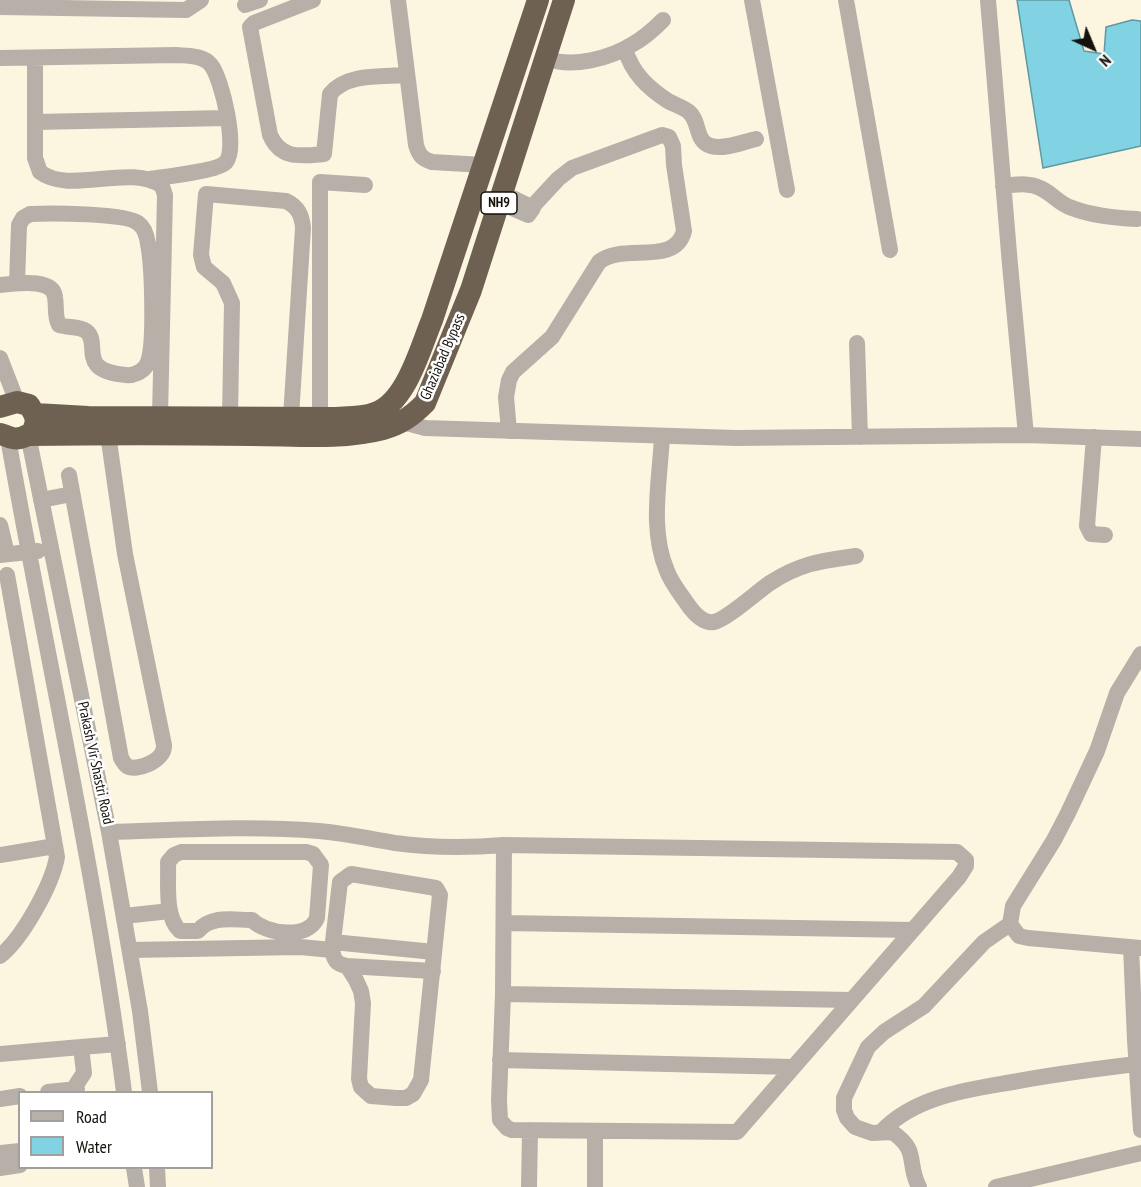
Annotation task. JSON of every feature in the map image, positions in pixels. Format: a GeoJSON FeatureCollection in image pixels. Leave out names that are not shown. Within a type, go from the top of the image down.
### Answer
{"type":"FeatureCollection","features":[{"type":"Feature","properties":{"kind":"highway","name":"Ghaziabad Bypass"},"geometry":{"type":"LineString","coordinates":[[10,421],[160,416],[320,417],[368,415],[389,407],[395,401],[416,360],[455,251],[538,0]]}},
{"type":"Feature","properties":{"kind":"highway","name":"Ghaziabad Bypass"},"geometry":{"type":"LineString","coordinates":[[10,421],[108,434],[343,436],[383,429],[413,416],[425,403],[451,342],[481,260],[564,0]]}},
{"type":"Feature","properties":{"kind":"highway"},"geometry":{"type":"LineString","coordinates":[[465,220],[491,228]]}},
{"type":"Feature","properties":{"kind":"highway"},"geometry":{"type":"LineString","coordinates":[[455,251],[481,260]]}},
{"type":"Feature","properties":{"kind":"street"},"geometry":{"type":"LineString","coordinates":[[0,7],[186,9],[201,0]]}},
{"type":"Feature","properties":{"kind":"street"},"geometry":{"type":"LineString","coordinates":[[313,0],[254,23],[250,27],[270,135],[280,151],[298,156],[324,154],[330,94],[336,86],[358,79],[406,75]]}},
{"type":"Feature","properties":{"kind":"street"},"geometry":{"type":"LineString","coordinates":[[398,0],[406,75],[419,154],[424,160],[432,162],[483,165]]}},
{"type":"Feature","properties":{"kind":"street"},"geometry":{"type":"LineString","coordinates":[[752,0],[787,190]]}},
{"type":"Feature","properties":{"kind":"street"},"geometry":{"type":"LineString","coordinates":[[846,0],[890,250]]}},
{"type":"Feature","properties":{"kind":"street"},"geometry":{"type":"LineString","coordinates":[[988,0],[1026,435]]}},
{"type":"Feature","properties":{"kind":"street"},"geometry":{"type":"LineString","coordinates":[[547,58],[565,64],[576,63],[625,49],[643,38],[663,20]]}},
{"type":"Feature","properties":{"kind":"street"},"geometry":{"type":"LineString","coordinates":[[625,49],[639,77],[669,102],[689,112],[697,125],[701,139],[706,144],[718,147],[756,139]]}},
{"type":"Feature","properties":{"kind":"street"},"geometry":{"type":"LineString","coordinates":[[0,58],[194,56],[210,63],[214,71],[227,118],[231,152],[223,165],[150,179],[56,180],[47,177],[36,165],[34,58]]}},
{"type":"Feature","properties":{"kind":"street"},"geometry":{"type":"LineString","coordinates":[[35,122],[227,118]]}},
{"type":"Feature","properties":{"kind":"street"},"geometry":{"type":"LineString","coordinates":[[501,198],[532,207],[558,179],[572,168],[662,135],[669,137],[674,146],[674,165],[684,231],[677,246],[648,253],[606,256],[598,262],[552,337],[513,372],[506,397],[509,431]]}},
{"type":"Feature","properties":{"kind":"street"},"geometry":{"type":"LineString","coordinates":[[150,179],[162,186],[165,195],[160,416]]}},
{"type":"Feature","properties":{"kind":"street"},"geometry":{"type":"LineString","coordinates":[[320,417],[320,182],[365,185]]}},
{"type":"Feature","properties":{"kind":"street"},"geometry":{"type":"LineString","coordinates":[[1003,186],[1028,184],[1041,188],[1058,202],[1097,217],[1137,219]]}},
{"type":"Feature","properties":{"kind":"street"},"geometry":{"type":"LineString","coordinates":[[231,417],[232,303],[223,283],[204,267],[201,255],[206,194],[286,201],[294,205],[302,216],[291,417]]}},
{"type":"Feature","properties":{"kind":"street"},"geometry":{"type":"LineString","coordinates":[[0,285],[37,283],[52,290],[56,296],[55,313],[59,325],[84,329],[89,334],[94,362],[101,369],[109,373],[129,376],[146,366],[151,351],[152,320],[148,246],[145,232],[139,224],[123,218],[30,214],[23,218],[19,225],[17,284]]}},
{"type":"Feature","properties":{"kind":"street"},"geometry":{"type":"LineString","coordinates":[[857,343],[860,437]]}},
{"type":"Feature","properties":{"kind":"street"},"geometry":{"type":"LineString","coordinates":[[0,358],[10,421]]}},
{"type":"Feature","properties":{"kind":"street","name":"Prakash Vir Shastri Road"},"geometry":{"type":"LineString","coordinates":[[10,421],[41,500],[110,832],[142,1025],[150,1091]]}},
{"type":"Feature","properties":{"kind":"street","name":"Prakash Vir Shastri Road"},"geometry":{"type":"LineString","coordinates":[[10,421],[32,572],[83,840],[117,1036],[124,1091]]}},
{"type":"Feature","properties":{"kind":"street"},"geometry":{"type":"LineString","coordinates":[[403,422],[425,428],[736,438],[1026,435],[1141,439]]}},
{"type":"Feature","properties":{"kind":"street"},"geometry":{"type":"LineString","coordinates":[[69,475],[121,758],[129,768],[152,763],[161,757],[164,745],[125,554],[108,434]]}},
{"type":"Feature","properties":{"kind":"street"},"geometry":{"type":"LineString","coordinates":[[662,436],[656,529],[660,550],[666,570],[697,616],[706,621],[718,621],[773,582],[796,569],[814,562],[856,556]]}},
{"type":"Feature","properties":{"kind":"street"},"geometry":{"type":"LineString","coordinates":[[1094,437],[1087,526],[1091,534],[1105,534]]}},
{"type":"Feature","properties":{"kind":"street"},"geometry":{"type":"LineString","coordinates":[[41,500],[72,494]]}},
{"type":"Feature","properties":{"kind":"street"},"geometry":{"type":"LineString","coordinates":[[0,525],[3,555],[50,549]]}},
{"type":"Feature","properties":{"kind":"street"},"geometry":{"type":"LineString","coordinates":[[0,956],[17,939],[54,874],[57,857],[3,576],[54,568]]}},
{"type":"Feature","properties":{"kind":"street"},"geometry":{"type":"LineString","coordinates":[[1141,654],[1118,693],[1098,752],[1068,813],[1013,906],[1010,924],[1018,936],[1028,938],[1136,947],[1136,1064],[1141,1130]]}},
{"type":"Feature","properties":{"kind":"street"},"geometry":{"type":"LineString","coordinates":[[110,832],[280,828],[321,831],[436,847],[469,848],[504,845],[957,852],[966,860],[966,866],[960,877],[736,1132],[530,1131],[507,1128],[500,1120],[504,845]]}},
{"type":"Feature","properties":{"kind":"street"},"geometry":{"type":"LineString","coordinates":[[0,855],[55,846]]}},
{"type":"Feature","properties":{"kind":"street"},"geometry":{"type":"LineString","coordinates":[[181,852],[306,852],[313,854],[321,865],[317,918],[309,930],[273,931],[259,927],[252,920],[212,920],[198,931],[189,933],[180,931],[174,925],[170,910],[168,862],[174,855],[181,852]]}},
{"type":"Feature","properties":{"kind":"street"},"geometry":{"type":"LineString","coordinates":[[347,966],[361,991],[363,1003],[359,1079],[361,1087],[371,1096],[396,1098],[406,1098],[412,1094],[421,1080],[433,971],[439,891],[436,888],[351,874],[340,882],[332,946],[334,960],[340,965],[347,966],[433,971]]}},
{"type":"Feature","properties":{"kind":"street"},"geometry":{"type":"LineString","coordinates":[[124,916],[170,910]]}},
{"type":"Feature","properties":{"kind":"street"},"geometry":{"type":"LineString","coordinates":[[504,923],[913,930]]}},
{"type":"Feature","properties":{"kind":"street"},"geometry":{"type":"LineString","coordinates":[[919,1187],[908,1145],[892,1132],[872,1133],[855,1127],[847,1118],[844,1098],[868,1047],[890,1028],[924,1006],[984,942],[1010,924]]}},
{"type":"Feature","properties":{"kind":"street"},"geometry":{"type":"LineString","coordinates":[[130,950],[332,946],[434,952]]}},
{"type":"Feature","properties":{"kind":"street"},"geometry":{"type":"LineString","coordinates":[[503,994],[852,1000]]}},
{"type":"Feature","properties":{"kind":"street"},"geometry":{"type":"LineString","coordinates":[[0,1054],[81,1047],[117,1036],[142,1025]]}},
{"type":"Feature","properties":{"kind":"street"},"geometry":{"type":"LineString","coordinates":[[77,1091],[76,1085],[84,1073],[81,1047]]}},
{"type":"Feature","properties":{"kind":"street"},"geometry":{"type":"LineString","coordinates":[[500,1060],[793,1067]]}},
{"type":"Feature","properties":{"kind":"street"},"geometry":{"type":"LineString","coordinates":[[882,1131],[894,1119],[926,1102],[962,1091],[1065,1072],[1136,1064]]}},
{"type":"Feature","properties":{"kind":"street"},"geometry":{"type":"LineString","coordinates":[[0,1099],[18,1096]]}},
{"type":"Feature","properties":{"kind":"street"},"geometry":{"type":"LineString","coordinates":[[529,1187],[530,1131]]}},
{"type":"Feature","properties":{"kind":"street"},"geometry":{"type":"LineString","coordinates":[[595,1131],[595,1187]]}},
{"type":"Feature","properties":{"kind":"street"},"geometry":{"type":"LineString","coordinates":[[0,1153],[18,1151]]}},
{"type":"Feature","properties":{"kind":"street"},"geometry":{"type":"LineString","coordinates":[[996,1187],[1141,1153]]}},
{"type":"Feature","properties":{"kind":"street"},"geometry":{"type":"LineString","coordinates":[[0,1168],[18,1165]]}},
{"type":"Feature","properties":{"kind":"street"},"geometry":{"type":"LineString","coordinates":[[134,1169],[137,1187]]}},
{"type":"Feature","properties":{"kind":"street"},"geometry":{"type":"LineString","coordinates":[[156,1169],[158,1187]]}},
{"type":"Feature","properties":{"kind":"water"},"geometry":{"type":"Polygon","coordinates":[[[1017,0],[1069,0],[1084,51],[1104,54],[1106,27],[1132,20],[1141,21],[1141,146],[1043,168],[1017,0]]]}}]}
